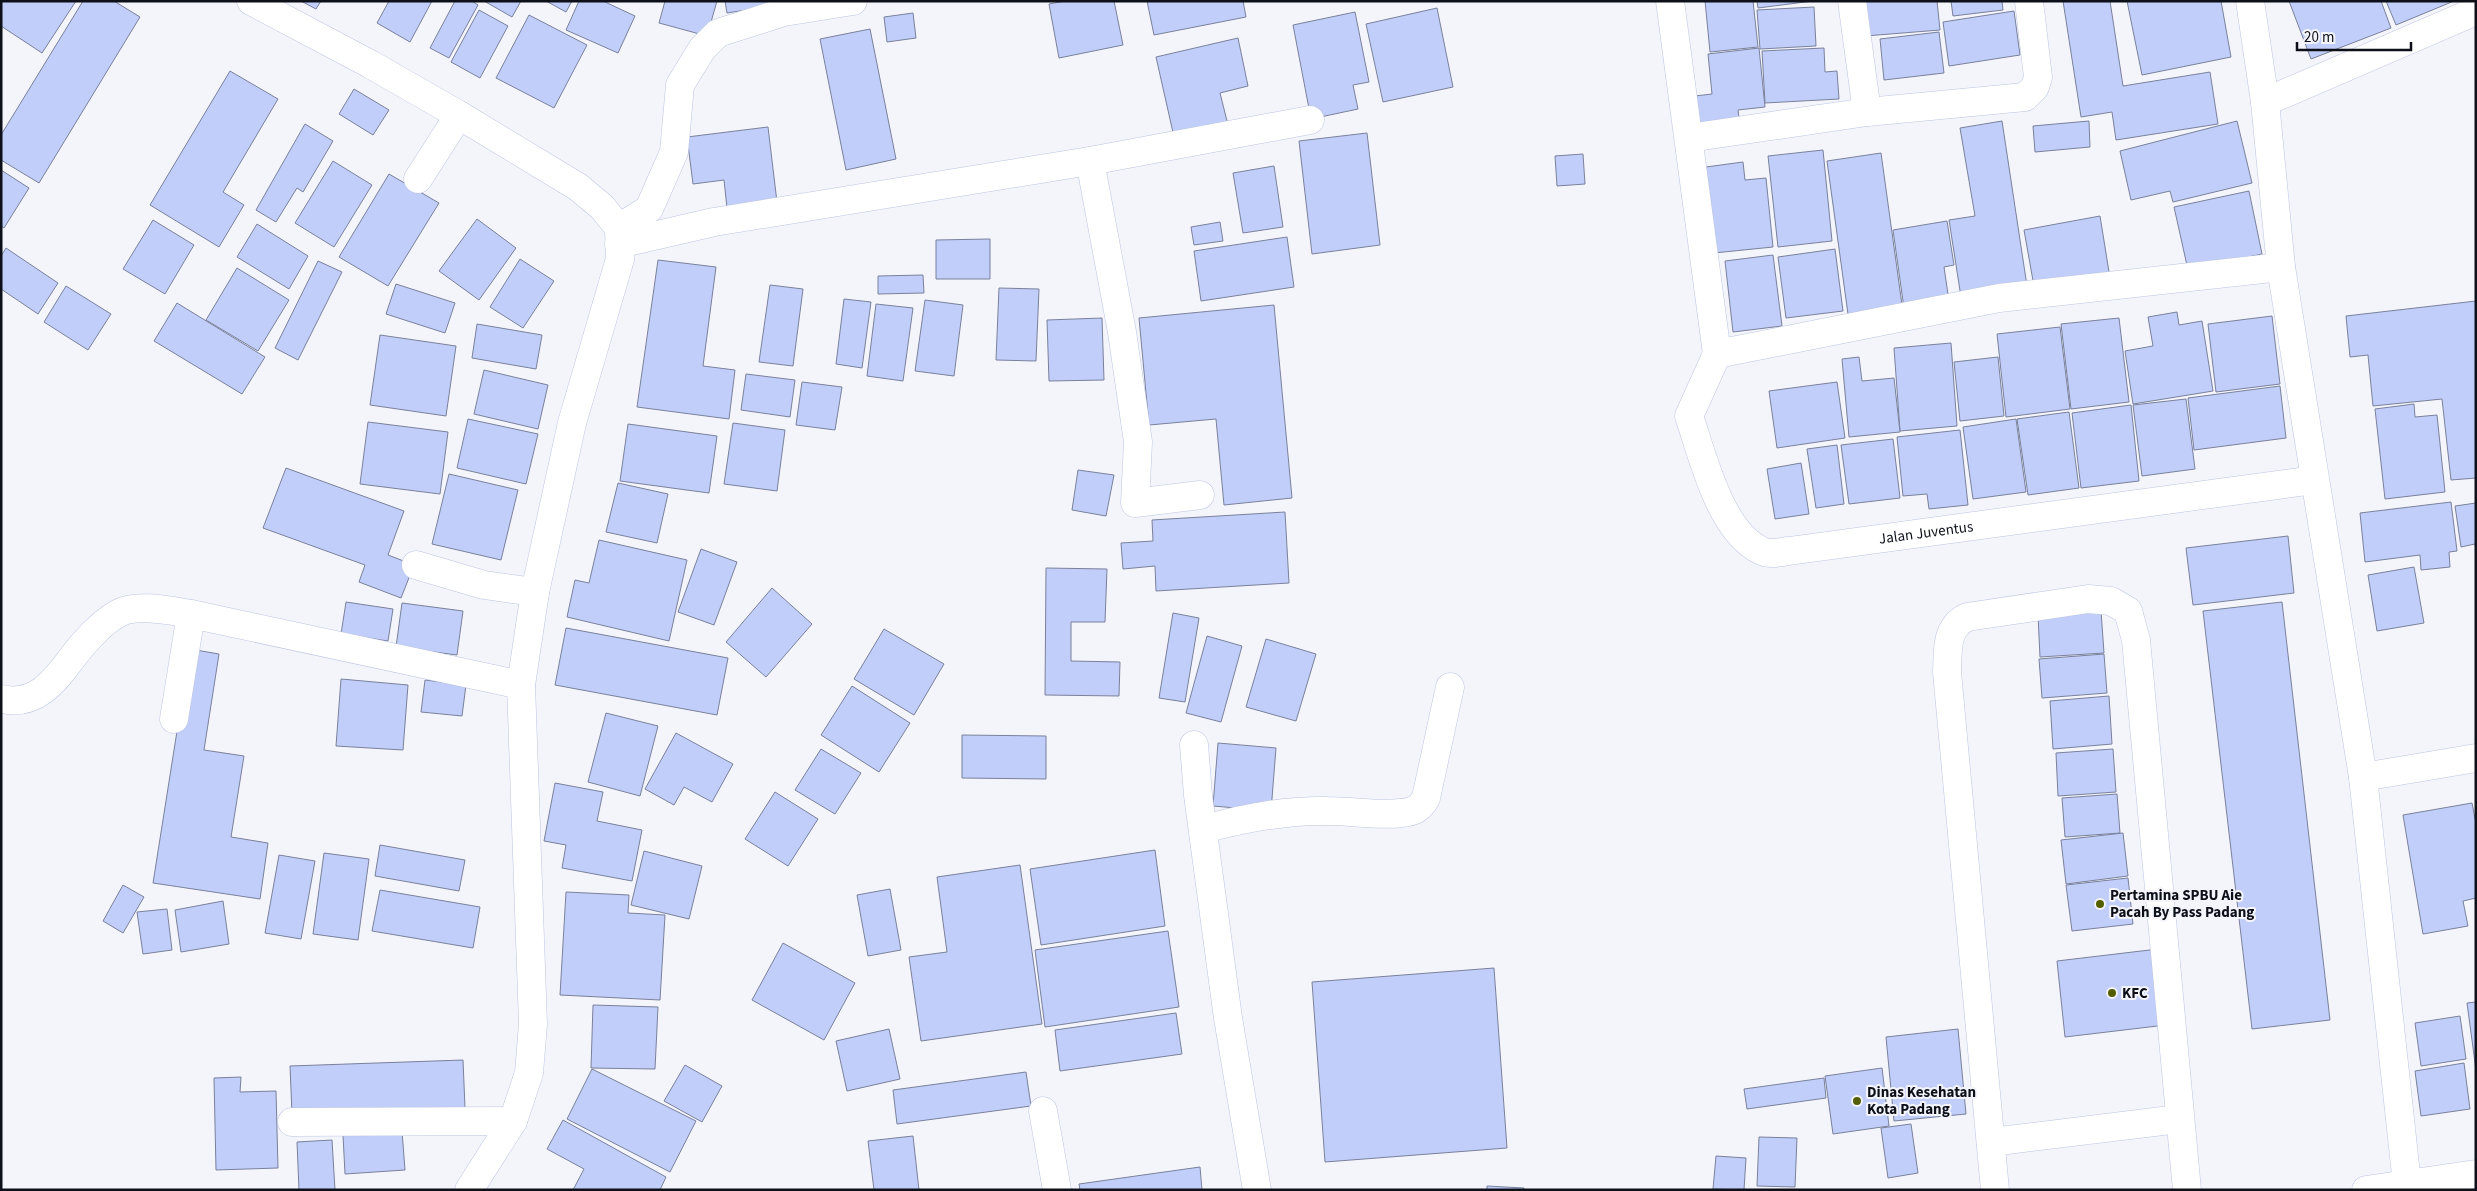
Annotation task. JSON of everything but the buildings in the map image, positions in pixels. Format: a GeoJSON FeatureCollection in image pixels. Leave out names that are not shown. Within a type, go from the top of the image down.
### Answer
{"type":"FeatureCollection","features":[{"type":"Feature","properties":{"kind":"main road"},"geometry":{"type":"LineString","coordinates":[[251,1],[459,114],[578,187],[602,207],[619,236],[620,259],[572,424],[534,592],[521,685],[533,1024],[529,1073],[513,1121],[468,1190]]}},
{"type":"Feature","properties":{"kind":"main road"},"geometry":{"type":"LineString","coordinates":[[619,236],[649,209],[674,152],[680,85],[702,49],[718,34],[783,6],[853,1]]}},
{"type":"Feature","properties":{"kind":"main road"},"geometry":{"type":"LineString","coordinates":[[1670,1],[1717,354],[1999,298],[2281,266]]}},
{"type":"Feature","properties":{"kind":"main road"},"geometry":{"type":"LineString","coordinates":[[1852,1],[1867,112]]}},
{"type":"Feature","properties":{"kind":"main road"},"geometry":{"type":"LineString","coordinates":[[1689,138],[1867,112],[2025,96],[2035,87],[2038,77],[2029,1]]}},
{"type":"Feature","properties":{"kind":"main road"},"geometry":{"type":"LineString","coordinates":[[2250,1],[2265,102],[2281,266],[2363,777],[2407,1184]]}},
{"type":"Feature","properties":{"kind":"main road"},"geometry":{"type":"LineString","coordinates":[[2265,102],[2476,11]]}},
{"type":"Feature","properties":{"kind":"main road"},"geometry":{"type":"LineString","coordinates":[[418,179],[459,114]]}},
{"type":"Feature","properties":{"kind":"main road"},"geometry":{"type":"LineString","coordinates":[[619,236],[1090,161],[1310,120]]}},
{"type":"Feature","properties":{"kind":"main road"},"geometry":{"type":"LineString","coordinates":[[1090,161],[1122,332],[1138,442],[1135,503],[1200,495]]}},
{"type":"Feature","properties":{"kind":"main road","name":"Jalan Juventus"},"geometry":{"type":"LineString","coordinates":[[1717,354],[1689,416],[1712,481],[1731,525],[1750,543],[1764,552],[1789,551],[2314,480]]}},
{"type":"Feature","properties":{"kind":"main road"},"geometry":{"type":"LineString","coordinates":[[416,565],[484,585],[534,592]]}},
{"type":"Feature","properties":{"kind":"main road"},"geometry":{"type":"LineString","coordinates":[[1995,1190],[1947,672],[1948,642],[1953,629],[1959,621],[1967,617],[2088,599],[2111,601],[2128,611],[2136,640],[2187,1190]]}},
{"type":"Feature","properties":{"kind":"main road"},"geometry":{"type":"LineString","coordinates":[[1,699],[9,701],[30,699],[46,689],[58,678],[73,656],[120,612],[155,609],[191,614],[521,685]]}},
{"type":"Feature","properties":{"kind":"main road"},"geometry":{"type":"LineString","coordinates":[[174,719],[191,614]]}},
{"type":"Feature","properties":{"kind":"main road"},"geometry":{"type":"LineString","coordinates":[[1204,829],[1249,817],[1282,812],[1328,811],[1400,814],[1414,811],[1422,806],[1427,793],[1450,687]]}},
{"type":"Feature","properties":{"kind":"main road"},"geometry":{"type":"LineString","coordinates":[[1194,745],[1240,1097],[1256,1190]]}},
{"type":"Feature","properties":{"kind":"main road"},"geometry":{"type":"LineString","coordinates":[[2363,777],[2476,758]]}},
{"type":"Feature","properties":{"kind":"main road"},"geometry":{"type":"LineString","coordinates":[[1043,1111],[1057,1190]]}},
{"type":"Feature","properties":{"kind":"main road"},"geometry":{"type":"LineString","coordinates":[[1991,1142],[2179,1118]]}},
{"type":"Feature","properties":{"kind":"main road"},"geometry":{"type":"LineString","coordinates":[[292,1122],[513,1121]]}},
{"type":"Feature","properties":{"kind":"main road"},"geometry":{"type":"LineString","coordinates":[[2366,1190],[2476,1174]]}},
{"type":"Feature","properties":{"kind":"place","name":"Pertamina SPBU Aie Pacah By Pass Padang"},"geometry":{"type":"Point","coordinates":[2100,904]}},
{"type":"Feature","properties":{"kind":"place","name":"KFC"},"geometry":{"type":"Point","coordinates":[2112,993]}},
{"type":"Feature","properties":{"kind":"place","name":"Dinas Kesehatan Kota Padang"},"geometry":{"type":"Point","coordinates":[1857,1101]}}]}
